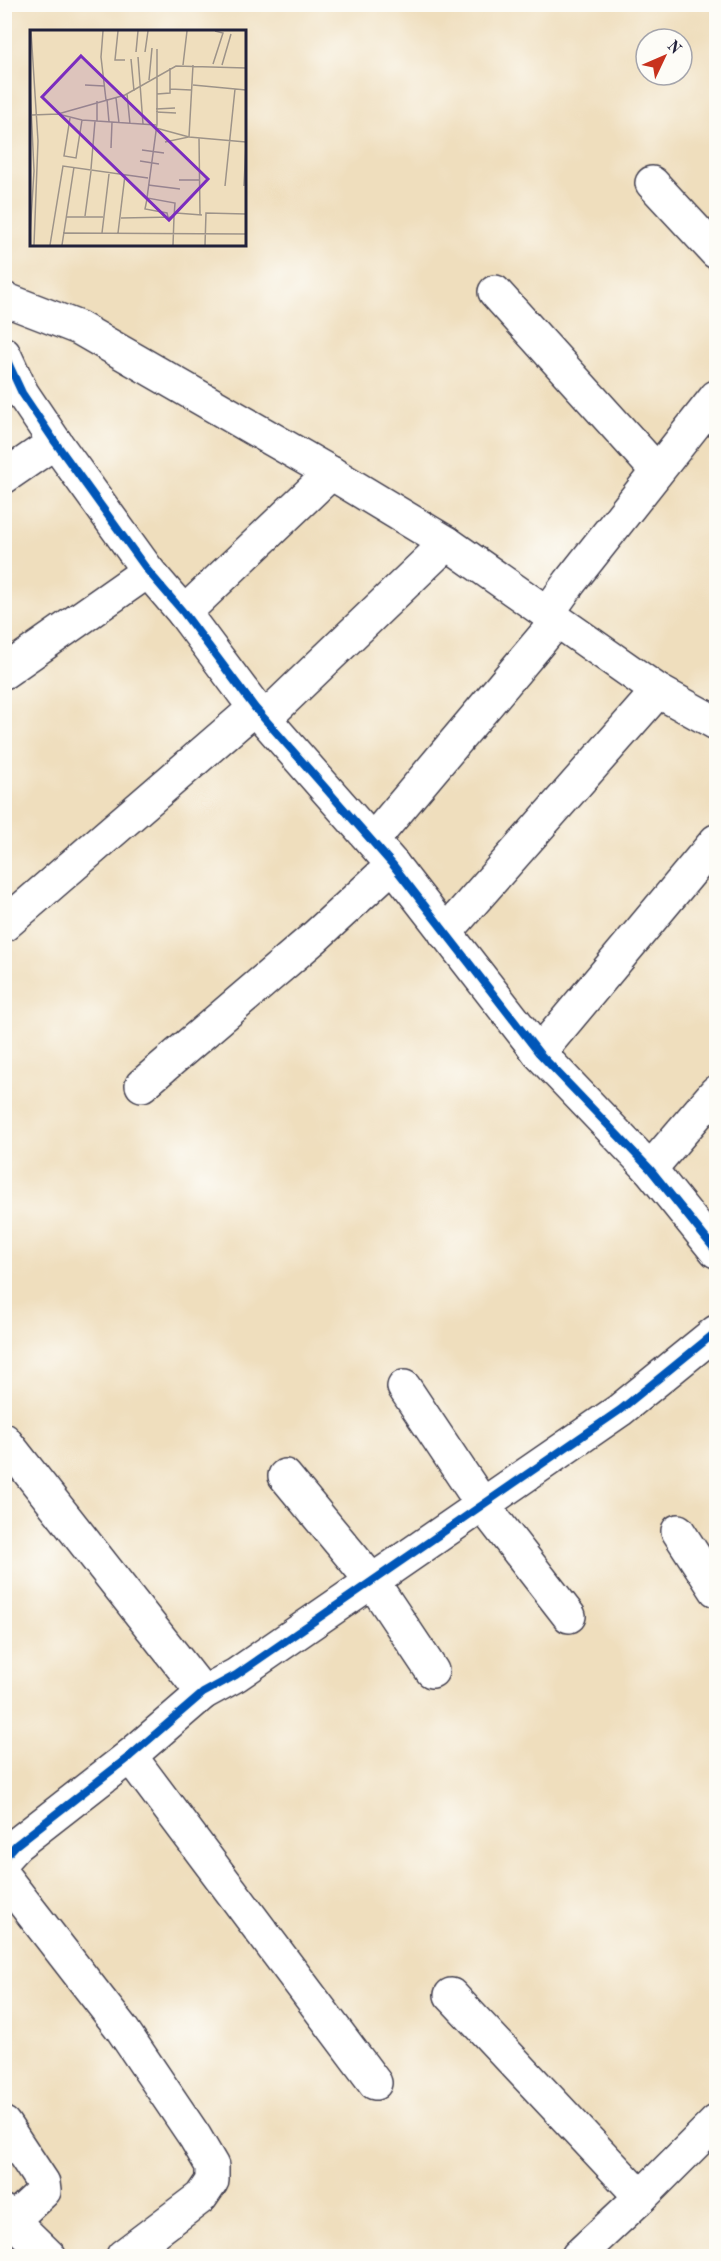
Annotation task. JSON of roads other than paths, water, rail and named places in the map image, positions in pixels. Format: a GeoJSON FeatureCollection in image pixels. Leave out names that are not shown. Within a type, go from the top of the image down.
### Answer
{"type":"FeatureCollection","features":[{"type":"Feature","properties":{"kind":"street"},"geometry":{"type":"LineString","coordinates":[[652,183],[717,252]]}},
{"type":"Feature","properties":{"kind":"street"},"geometry":{"type":"LineString","coordinates":[[495,292],[657,471]]}},
{"type":"Feature","properties":{"kind":"street"},"geometry":{"type":"LineString","coordinates":[[4,299],[79,328],[331,473],[447,543],[658,691],[717,723]]}},
{"type":"Feature","properties":{"kind":"street"},"geometry":{"type":"LineString","coordinates":[[4,354],[22,393],[55,442],[148,571],[184,613],[260,713],[382,853],[538,1053],[650,1169],[717,1251]]}},
{"type":"Feature","properties":{"kind":"street"},"geometry":{"type":"LineString","coordinates":[[142,1085],[315,937],[382,853],[657,471],[717,397]]}},
{"type":"Feature","properties":{"kind":"street"},"geometry":{"type":"LineString","coordinates":[[4,477],[55,442]]}},
{"type":"Feature","properties":{"kind":"street"},"geometry":{"type":"LineString","coordinates":[[184,613],[331,473]]}},
{"type":"Feature","properties":{"kind":"street"},"geometry":{"type":"LineString","coordinates":[[4,926],[260,713],[447,543]]}},
{"type":"Feature","properties":{"kind":"street"},"geometry":{"type":"LineString","coordinates":[[4,672],[148,571]]}},
{"type":"Feature","properties":{"kind":"street"},"geometry":{"type":"LineString","coordinates":[[445,933],[658,691]]}},
{"type":"Feature","properties":{"kind":"street"},"geometry":{"type":"LineString","coordinates":[[538,1053],[717,842]]}},
{"type":"Feature","properties":{"kind":"street"},"geometry":{"type":"LineString","coordinates":[[650,1169],[717,1092]]}},
{"type":"Feature","properties":{"kind":"street"},"geometry":{"type":"LineString","coordinates":[[4,1858],[16,1845],[130,1756],[203,1693],[236,1675],[620,1410],[717,1332]]}},
{"type":"Feature","properties":{"kind":"street"},"geometry":{"type":"LineString","coordinates":[[404,1387],[482,1504],[569,1616]]}},
{"type":"Feature","properties":{"kind":"street"},"geometry":{"type":"LineString","coordinates":[[11,1460],[203,1693]]}},
{"type":"Feature","properties":{"kind":"street"},"geometry":{"type":"LineString","coordinates":[[285,1476],[372,1581],[432,1671]]}},
{"type":"Feature","properties":{"kind":"street"},"geometry":{"type":"LineString","coordinates":[[678,1531],[717,1590]]}},
{"type":"Feature","properties":{"kind":"street"},"geometry":{"type":"LineString","coordinates":[[130,1756],[375,2083]]}},
{"type":"Feature","properties":{"kind":"street"},"geometry":{"type":"LineString","coordinates":[[4,1877],[122,2029],[212,2166],[212,2181],[201,2197],[125,2256]]}},
{"type":"Feature","properties":{"kind":"street"},"geometry":{"type":"LineString","coordinates":[[451,1995],[641,2197]]}},
{"type":"Feature","properties":{"kind":"street"},"geometry":{"type":"LineString","coordinates":[[578,2256],[717,2122]]}},
{"type":"Feature","properties":{"kind":"street"},"geometry":{"type":"LineString","coordinates":[[4,2124],[43,2183],[44,2191],[9,2216],[49,2256]]}}]}
